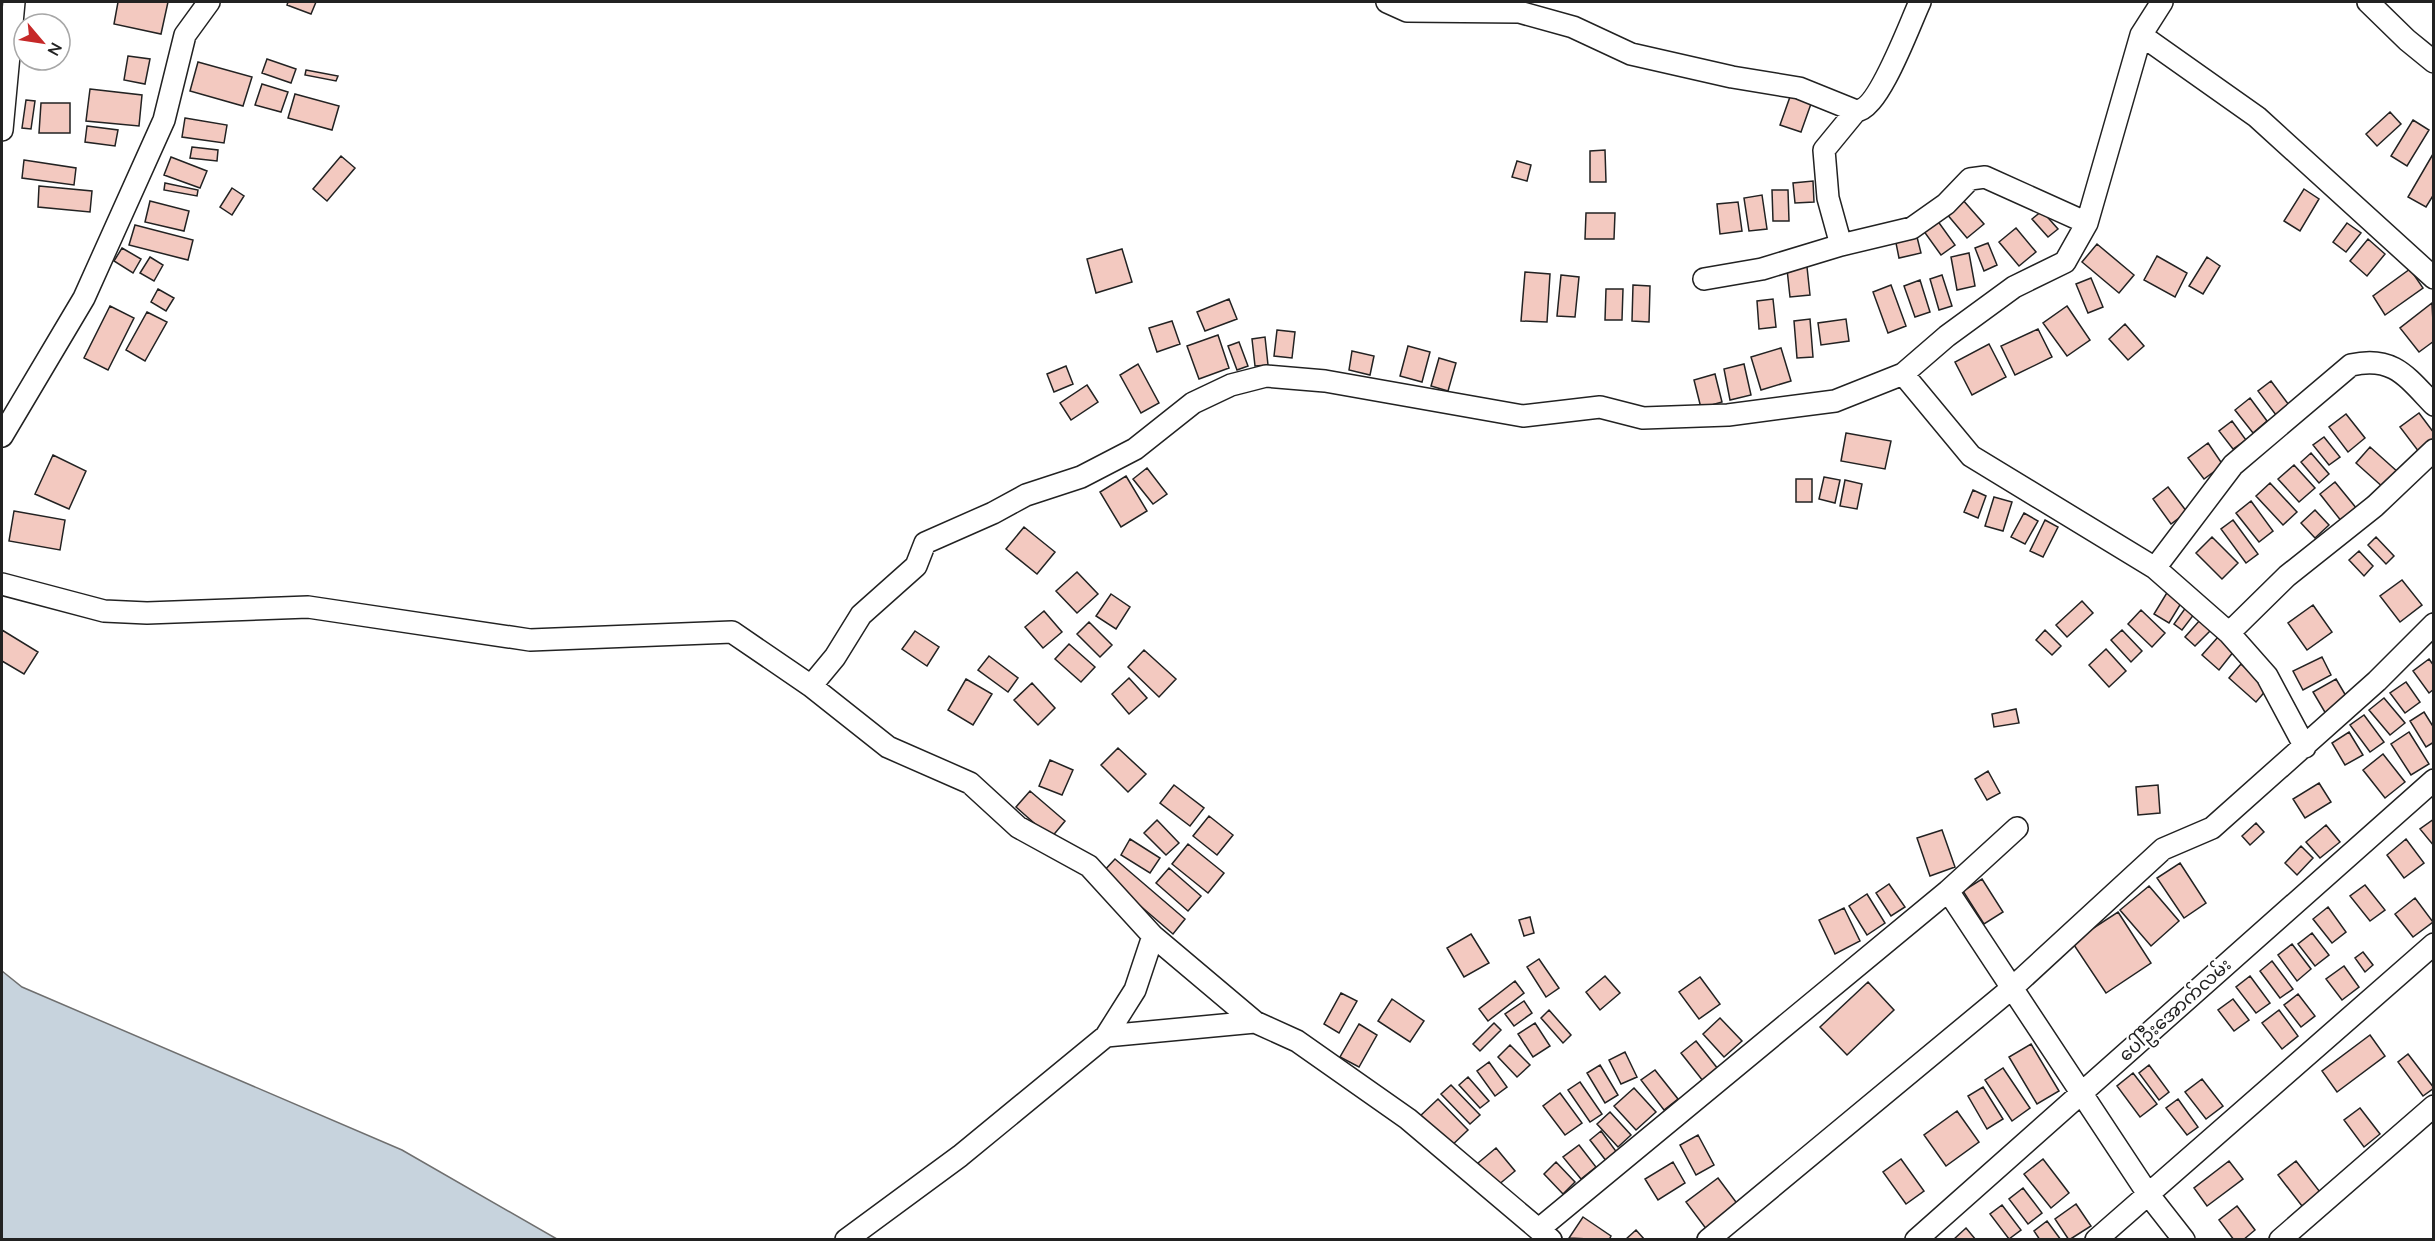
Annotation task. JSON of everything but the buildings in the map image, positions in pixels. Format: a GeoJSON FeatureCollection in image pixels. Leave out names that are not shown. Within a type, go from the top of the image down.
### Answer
{"type":"FeatureCollection","features":[{"type":"Feature","properties":{"kind":"street"},"geometry":{"type":"LineString","coordinates":[[2,130],[14,2]]}},
{"type":"Feature","properties":{"kind":"street"},"geometry":{"type":"LineString","coordinates":[[2,436],[84,298],[164,120],[185,35],[209,2]]}},
{"type":"Feature","properties":{"kind":"street"},"geometry":{"type":"LineString","coordinates":[[1388,2],[1407,11],[1519,12],[1573,27],[1631,54],[1732,77],[1799,88],[1856,111],[1863,111],[1868,107],[1883,84],[1920,2]]}},
{"type":"Feature","properties":{"kind":"street"},"geometry":{"type":"LineString","coordinates":[[811,686],[836,657],[861,615],[916,566],[925,543],[993,513],[1026,495],[1082,477],[1135,449],[1193,403],[1231,386],[1266,376],[1325,381],[1523,416],[1600,407],[1643,418],[1728,415],[1834,401],[1903,374],[1947,336],[2014,287],[2065,262],[2087,223],[2141,35],[2162,2]]}},
{"type":"Feature","properties":{"kind":"street"},"geometry":{"type":"LineString","coordinates":[[2368,2],[2433,62]]}},
{"type":"Feature","properties":{"kind":"street"},"geometry":{"type":"LineString","coordinates":[[2141,35],[2257,117],[2433,279]]}},
{"type":"Feature","properties":{"kind":"street"},"geometry":{"type":"LineString","coordinates":[[1841,245],[1828,198],[1824,150],[1856,111]]}},
{"type":"Feature","properties":{"kind":"street"},"geometry":{"type":"LineString","coordinates":[[1704,279],[1762,268],[1841,245],[1912,228],[1946,204],[1970,179],[1984,177],[2087,223]]}},
{"type":"Feature","properties":{"kind":"street"},"geometry":{"type":"LineString","coordinates":[[2155,568],[2233,465],[2351,365],[2367,361],[2397,368],[2433,405]]}},
{"type":"Feature","properties":{"kind":"street"},"geometry":{"type":"LineString","coordinates":[[1903,374],[1971,456],[2155,568],[2229,633],[2267,676],[2305,747]]}},
{"type":"Feature","properties":{"kind":"street"},"geometry":{"type":"LineString","coordinates":[[2229,633],[2287,576],[2375,506],[2433,450]]}},
{"type":"Feature","properties":{"kind":"street"},"geometry":{"type":"LineString","coordinates":[[2,584],[104,611],[147,613],[308,607],[530,640],[732,632],[811,686],[888,747],[970,783],[1018,827],[1089,866],[1153,936],[1255,1022],[1297,1041],[1408,1119],[1545,1234],[1948,891],[2017,828]]}},
{"type":"Feature","properties":{"kind":"street"},"geometry":{"type":"LineString","coordinates":[[1708,1239],[2012,988],[2163,849],[2212,828],[2377,681],[2433,624]]}},
{"type":"Feature","properties":{"kind":"street","name":"ပေါ်ဦးအောက်လမ်း"},"geometry":{"type":"LineString","coordinates":[[1916,1239],[2081,1095],[2433,780]]}},
{"type":"Feature","properties":{"kind":"street"},"geometry":{"type":"LineString","coordinates":[[1948,891],[2148,1194],[2184,1239]]}},
{"type":"Feature","properties":{"kind":"street"},"geometry":{"type":"LineString","coordinates":[[846,1239],[960,1156],[1106,1036],[1135,990],[1153,936]]}},
{"type":"Feature","properties":{"kind":"street"},"geometry":{"type":"LineString","coordinates":[[2096,1239],[2433,944]]}},
{"type":"Feature","properties":{"kind":"street"},"geometry":{"type":"LineString","coordinates":[[1106,1036],[1255,1022]]}},
{"type":"Feature","properties":{"kind":"street"},"geometry":{"type":"LineString","coordinates":[[2280,1239],[2433,1106]]}},
{"type":"Feature","properties":{"kind":"shaded area"},"geometry":{"type":"Polygon","coordinates":[[[2,971],[22,987],[402,1150],[557,1239],[2,1239],[2,971]]]}}]}
